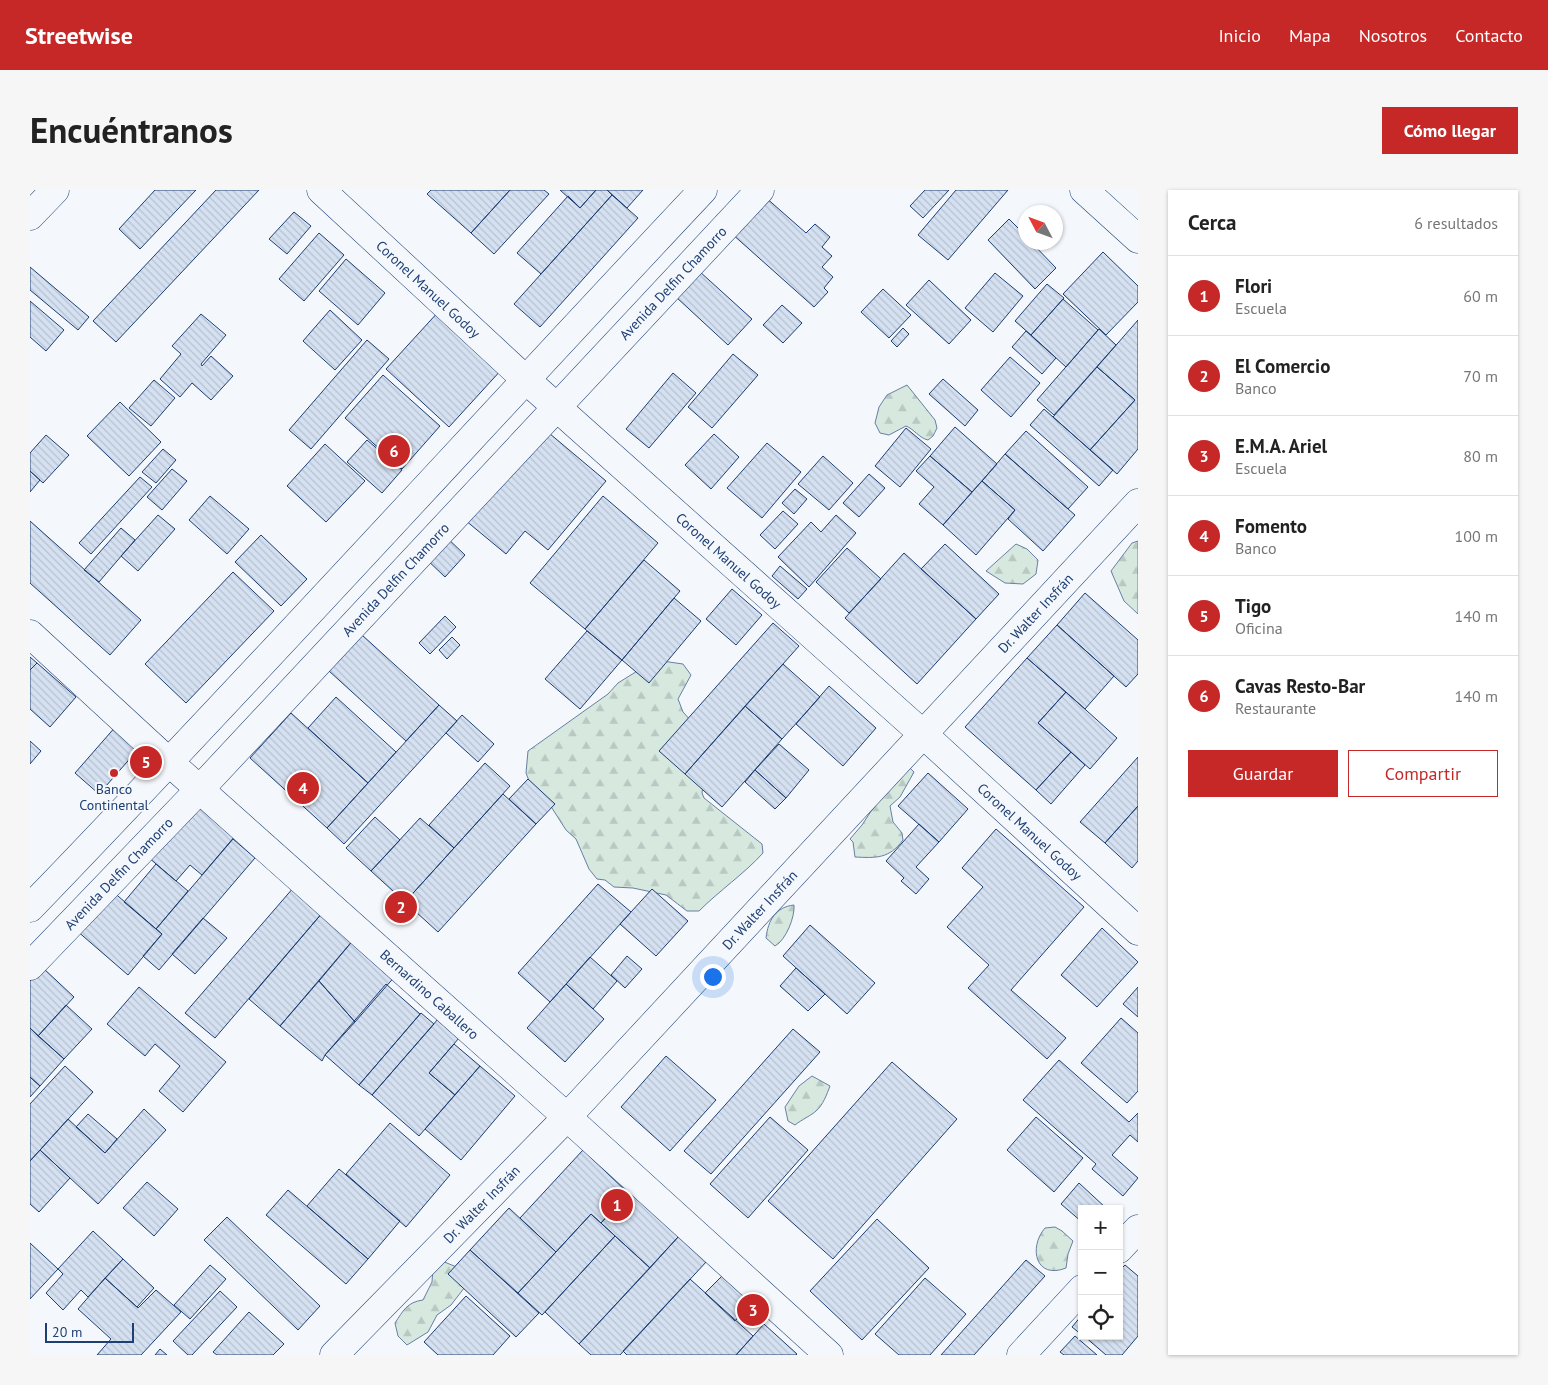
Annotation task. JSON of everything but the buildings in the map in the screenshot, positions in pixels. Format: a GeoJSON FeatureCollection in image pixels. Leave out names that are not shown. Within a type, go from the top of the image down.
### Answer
{"type":"FeatureCollection","features":[{"type":"Feature","properties":{"kind":"main road"},"geometry":{"type":"LineString","coordinates":[[30,216],[55,190]]}},
{"type":"Feature","properties":{"kind":"main road","name":"Coronel Manuel Godoy"},"geometry":{"type":"LineString","coordinates":[[321,190],[525,379],[923,734],[1138,930]]}},
{"type":"Feature","properties":{"kind":"main road"},"geometry":{"type":"LineString","coordinates":[[30,908],[170,762],[703,190]]}},
{"type":"Feature","properties":{"kind":"main road","name":"Avenida Delfin Chamorro"},"geometry":{"type":"LineString","coordinates":[[30,966],[200,789],[760,190]]}},
{"type":"Feature","properties":{"kind":"main road"},"geometry":{"type":"LineString","coordinates":[[1084,190],[1138,239]]}},
{"type":"Feature","properties":{"kind":"main road","name":"Dr. Walter Insfrán"},"geometry":{"type":"LineString","coordinates":[[334,1355],[567,1117],[1138,503]]}},
{"type":"Feature","properties":{"kind":"main road","name":"Bernardino Caballero"},"geometry":{"type":"LineString","coordinates":[[30,634],[829,1355]]}},
{"type":"Feature","properties":{"kind":"main road"},"geometry":{"type":"LineString","coordinates":[[1123,1245],[1138,1229]]}},
{"type":"Feature","properties":{"kind":"main road"},"geometry":{"type":"LineString","coordinates":[[1021,1355],[1078,1294]]}},
{"type":"Feature","properties":{"kind":"green space"},"geometry":{"type":"Polygon","coordinates":[[[907,385],[935,420],[937,428],[933,436],[928,440],[906,426],[889,435],[880,433],[875,423],[879,407],[887,395],[907,385]]]}},
{"type":"Feature","properties":{"kind":"green space"},"geometry":{"type":"Polygon","coordinates":[[[1138,541],[1138,614],[1124,601],[1111,571],[1132,543],[1138,541]]]}},
{"type":"Feature","properties":{"kind":"green space"},"geometry":{"type":"Polygon","coordinates":[[[1016,544],[1027,549],[1038,560],[1036,574],[1023,584],[1005,583],[986,571],[1016,544]]]}},
{"type":"Feature","properties":{"kind":"green space"},"geometry":{"type":"Polygon","coordinates":[[[655,660],[683,664],[691,675],[678,699],[683,712],[709,741],[702,793],[704,798],[762,844],[763,853],[699,911],[687,911],[666,895],[633,888],[614,887],[605,880],[597,879],[589,869],[576,839],[566,830],[550,805],[531,786],[526,773],[528,751],[608,694],[618,683],[655,660]]]}},
{"type":"Feature","properties":{"kind":"green space"},"geometry":{"type":"Polygon","coordinates":[[[910,768],[914,772],[900,797],[890,806],[893,822],[902,833],[903,840],[893,851],[882,856],[855,857],[853,842],[850,839],[862,825],[892,779],[910,768]]]}},
{"type":"Feature","properties":{"kind":"green space"},"geometry":{"type":"Polygon","coordinates":[[[794,905],[789,928],[783,939],[775,946],[766,938],[771,920],[782,908],[794,905]]]}},
{"type":"Feature","properties":{"kind":"green space"},"geometry":{"type":"Polygon","coordinates":[[[812,1076],[830,1086],[818,1109],[795,1125],[788,1121],[785,1107],[799,1086],[812,1076]]]}},
{"type":"Feature","properties":{"kind":"green space"},"geometry":{"type":"Polygon","coordinates":[[[1055,1227],[1073,1241],[1068,1254],[1066,1268],[1056,1271],[1048,1270],[1042,1266],[1036,1253],[1037,1244],[1045,1228],[1055,1227]]]}},
{"type":"Feature","properties":{"kind":"green space"},"geometry":{"type":"Polygon","coordinates":[[[442,1261],[459,1268],[468,1283],[451,1305],[437,1315],[428,1332],[407,1345],[398,1336],[395,1323],[409,1305],[423,1300],[432,1282],[433,1268],[442,1261]]]}},
{"type":"Feature","properties":{"kind":"place","name":"Cavas Resto-Bar"},"geometry":{"type":"Point","coordinates":[394,451]}},
{"type":"Feature","properties":{"kind":"place","name":"Tigo"},"geometry":{"type":"Point","coordinates":[146,762]}},
{"type":"Feature","properties":{"kind":"place","name":"Banco Continental"},"geometry":{"type":"Point","coordinates":[114,773]}},
{"type":"Feature","properties":{"kind":"place","name":"Fomento"},"geometry":{"type":"Point","coordinates":[303,788]}},
{"type":"Feature","properties":{"kind":"place","name":"El Comercio"},"geometry":{"type":"Point","coordinates":[401,907]}},
{"type":"Feature","properties":{"kind":"place","name":"Flori"},"geometry":{"type":"Point","coordinates":[617,1205]}},
{"type":"Feature","properties":{"kind":"place","name":"E.M.A. Ariel"},"geometry":{"type":"Point","coordinates":[753,1310]}}]}
